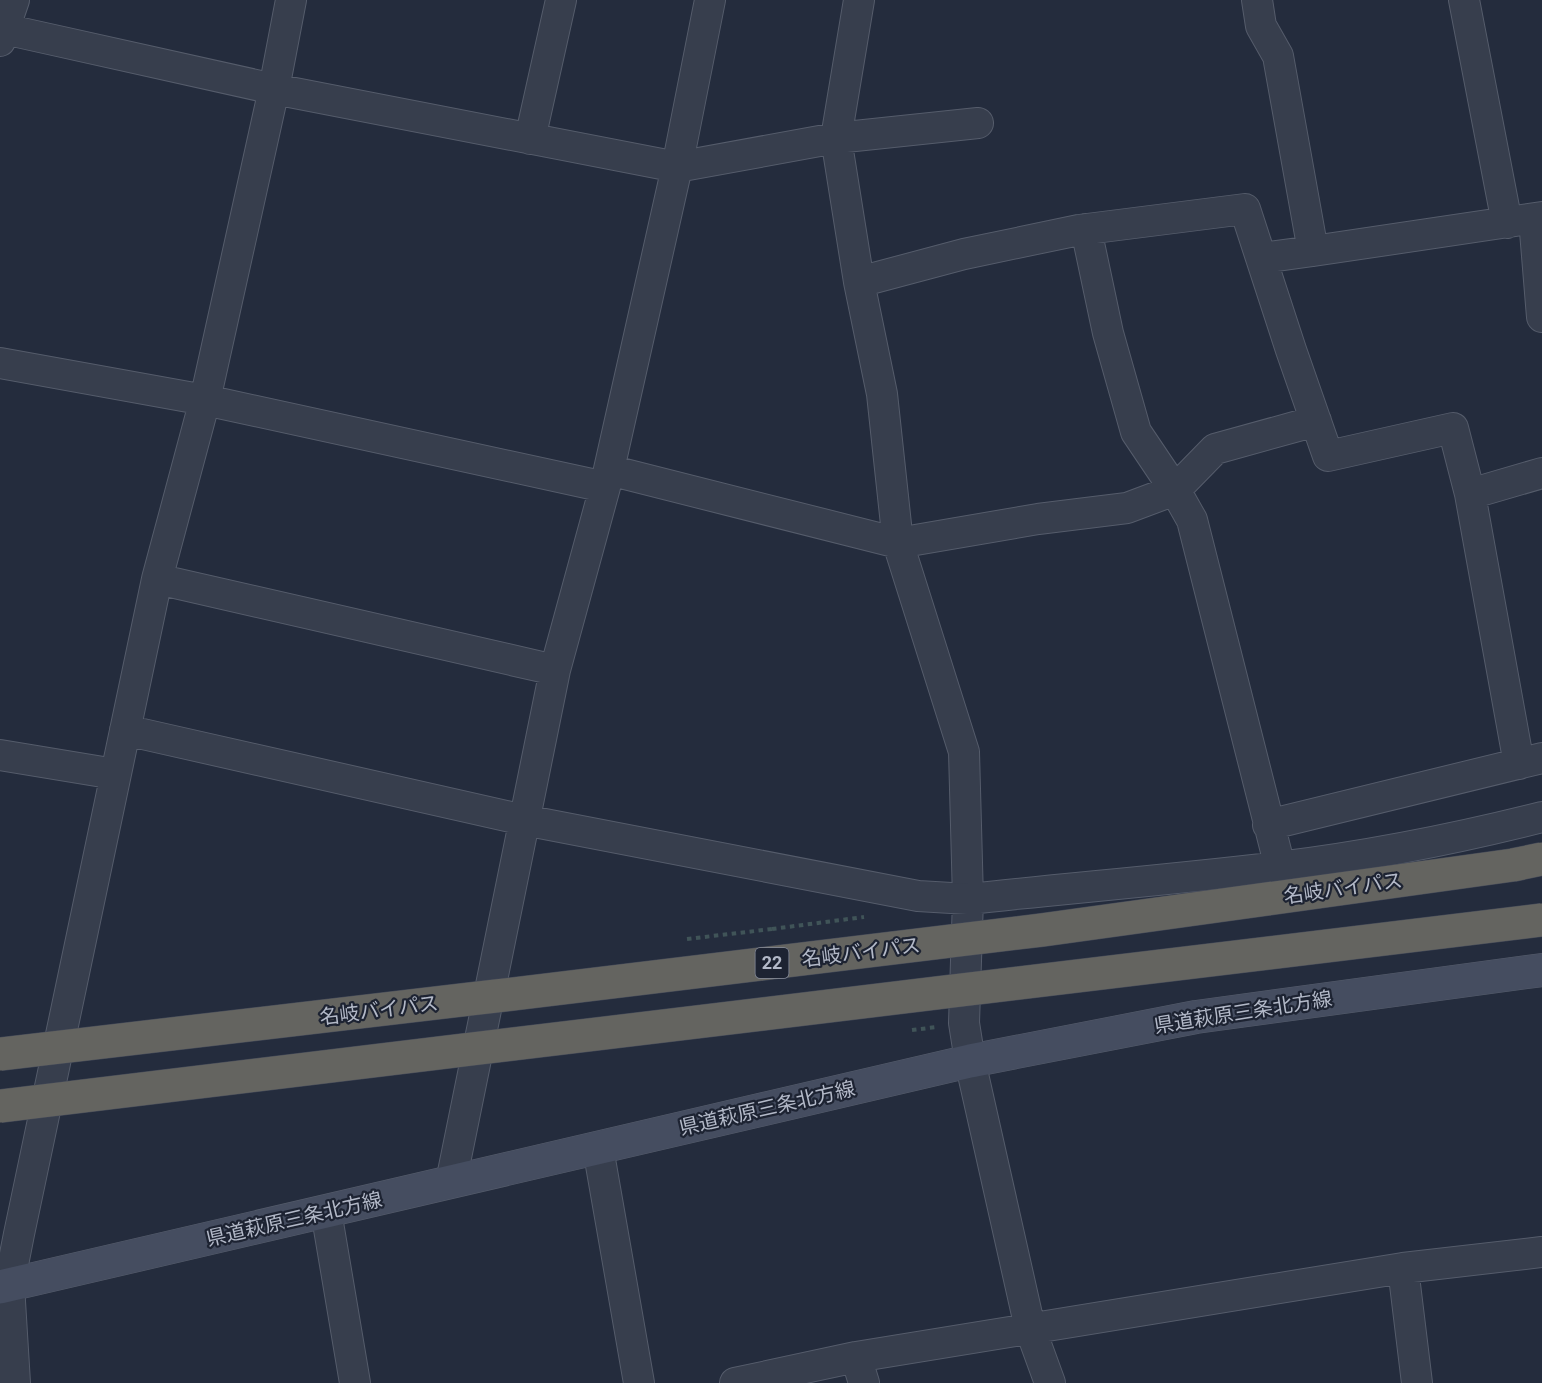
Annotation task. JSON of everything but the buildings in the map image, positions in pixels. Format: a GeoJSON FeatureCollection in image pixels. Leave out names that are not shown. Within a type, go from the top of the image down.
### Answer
{"type":"FeatureCollection","features":[{"type":"Feature","properties":{"kind":"highway","name":"名岐バイパス"},"geometry":{"type":"LineString","coordinates":[[0,1054],[1042,930],[1514,865],[1542,859]]}},
{"type":"Feature","properties":{"kind":"highway"},"geometry":{"type":"LineString","coordinates":[[0,1106],[1542,920]]}},
{"type":"Feature","properties":{"kind":"main road","name":"県道萩原三条北方線"},"geometry":{"type":"LineString","coordinates":[[4,1286],[970,1061],[1196,1017],[1542,970]]}},
{"type":"Feature","properties":{"kind":"street"},"geometry":{"type":"LineString","coordinates":[[14,0],[2,35],[677,167],[836,138],[978,123]]}},
{"type":"Feature","properties":{"kind":"street"},"geometry":{"type":"LineString","coordinates":[[15,1383],[4,1286],[157,579],[205,400],[274,89],[291,0]]}},
{"type":"Feature","properties":{"kind":"street"},"geometry":{"type":"LineString","coordinates":[[530,139],[561,0]]}},
{"type":"Feature","properties":{"kind":"street"},"geometry":{"type":"LineString","coordinates":[[451,1182],[555,670],[607,478],[677,167],[710,0]]}},
{"type":"Feature","properties":{"kind":"street"},"geometry":{"type":"LineString","coordinates":[[859,0],[836,138],[859,282],[882,394],[898,543],[964,752],[968,899],[964,1023],[970,1061],[1030,1328],[1050,1383]]}},
{"type":"Feature","properties":{"kind":"street"},"geometry":{"type":"LineString","coordinates":[[1257,0],[1262,26],[1278,56],[1313,251]]}},
{"type":"Feature","properties":{"kind":"street"},"geometry":{"type":"LineString","coordinates":[[1464,0],[1527,220],[1542,317]]}},
{"type":"Feature","properties":{"kind":"street"},"geometry":{"type":"LineString","coordinates":[[859,282],[964,254],[1086,229],[1245,209],[1328,456],[1453,428],[1531,761],[1268,825]]}},
{"type":"Feature","properties":{"kind":"street"},"geometry":{"type":"LineString","coordinates":[[1262,258],[1527,220]]}},
{"type":"Feature","properties":{"kind":"street"},"geometry":{"type":"LineString","coordinates":[[1086,229],[1108,333],[1136,432],[1192,520],[1280,867]]}},
{"type":"Feature","properties":{"kind":"street"},"geometry":{"type":"LineString","coordinates":[[0,363],[205,400],[607,478],[898,543],[1038,519],[1127,508],[1175,490],[1215,450],[1316,421]]}},
{"type":"Feature","properties":{"kind":"street"},"geometry":{"type":"LineString","coordinates":[[1470,494],[1542,473]]}},
{"type":"Feature","properties":{"kind":"street"},"geometry":{"type":"LineString","coordinates":[[157,579],[555,670]]}},
{"type":"Feature","properties":{"kind":"street"},"geometry":{"type":"LineString","coordinates":[[124,730],[524,820],[918,896],[968,899],[1280,867],[1470,835],[1542,817]]}},
{"type":"Feature","properties":{"kind":"street"},"geometry":{"type":"LineString","coordinates":[[0,755],[115,774]]}},
{"type":"Feature","properties":{"kind":"street"},"geometry":{"type":"LineString","coordinates":[[598,1148],[639,1383]]}},
{"type":"Feature","properties":{"kind":"street"},"geometry":{"type":"LineString","coordinates":[[326,1211],[355,1383]]}},
{"type":"Feature","properties":{"kind":"street"},"geometry":{"type":"LineString","coordinates":[[735,1383],[860,1370],[1030,1328],[1403,1268],[1542,1252]]}},
{"type":"Feature","properties":{"kind":"street"},"geometry":{"type":"LineString","coordinates":[[1403,1268],[1417,1383]]}},
{"type":"Feature","properties":{"kind":"path"},"geometry":{"type":"LineString","coordinates":[[772,929],[866,916]]}}]}
